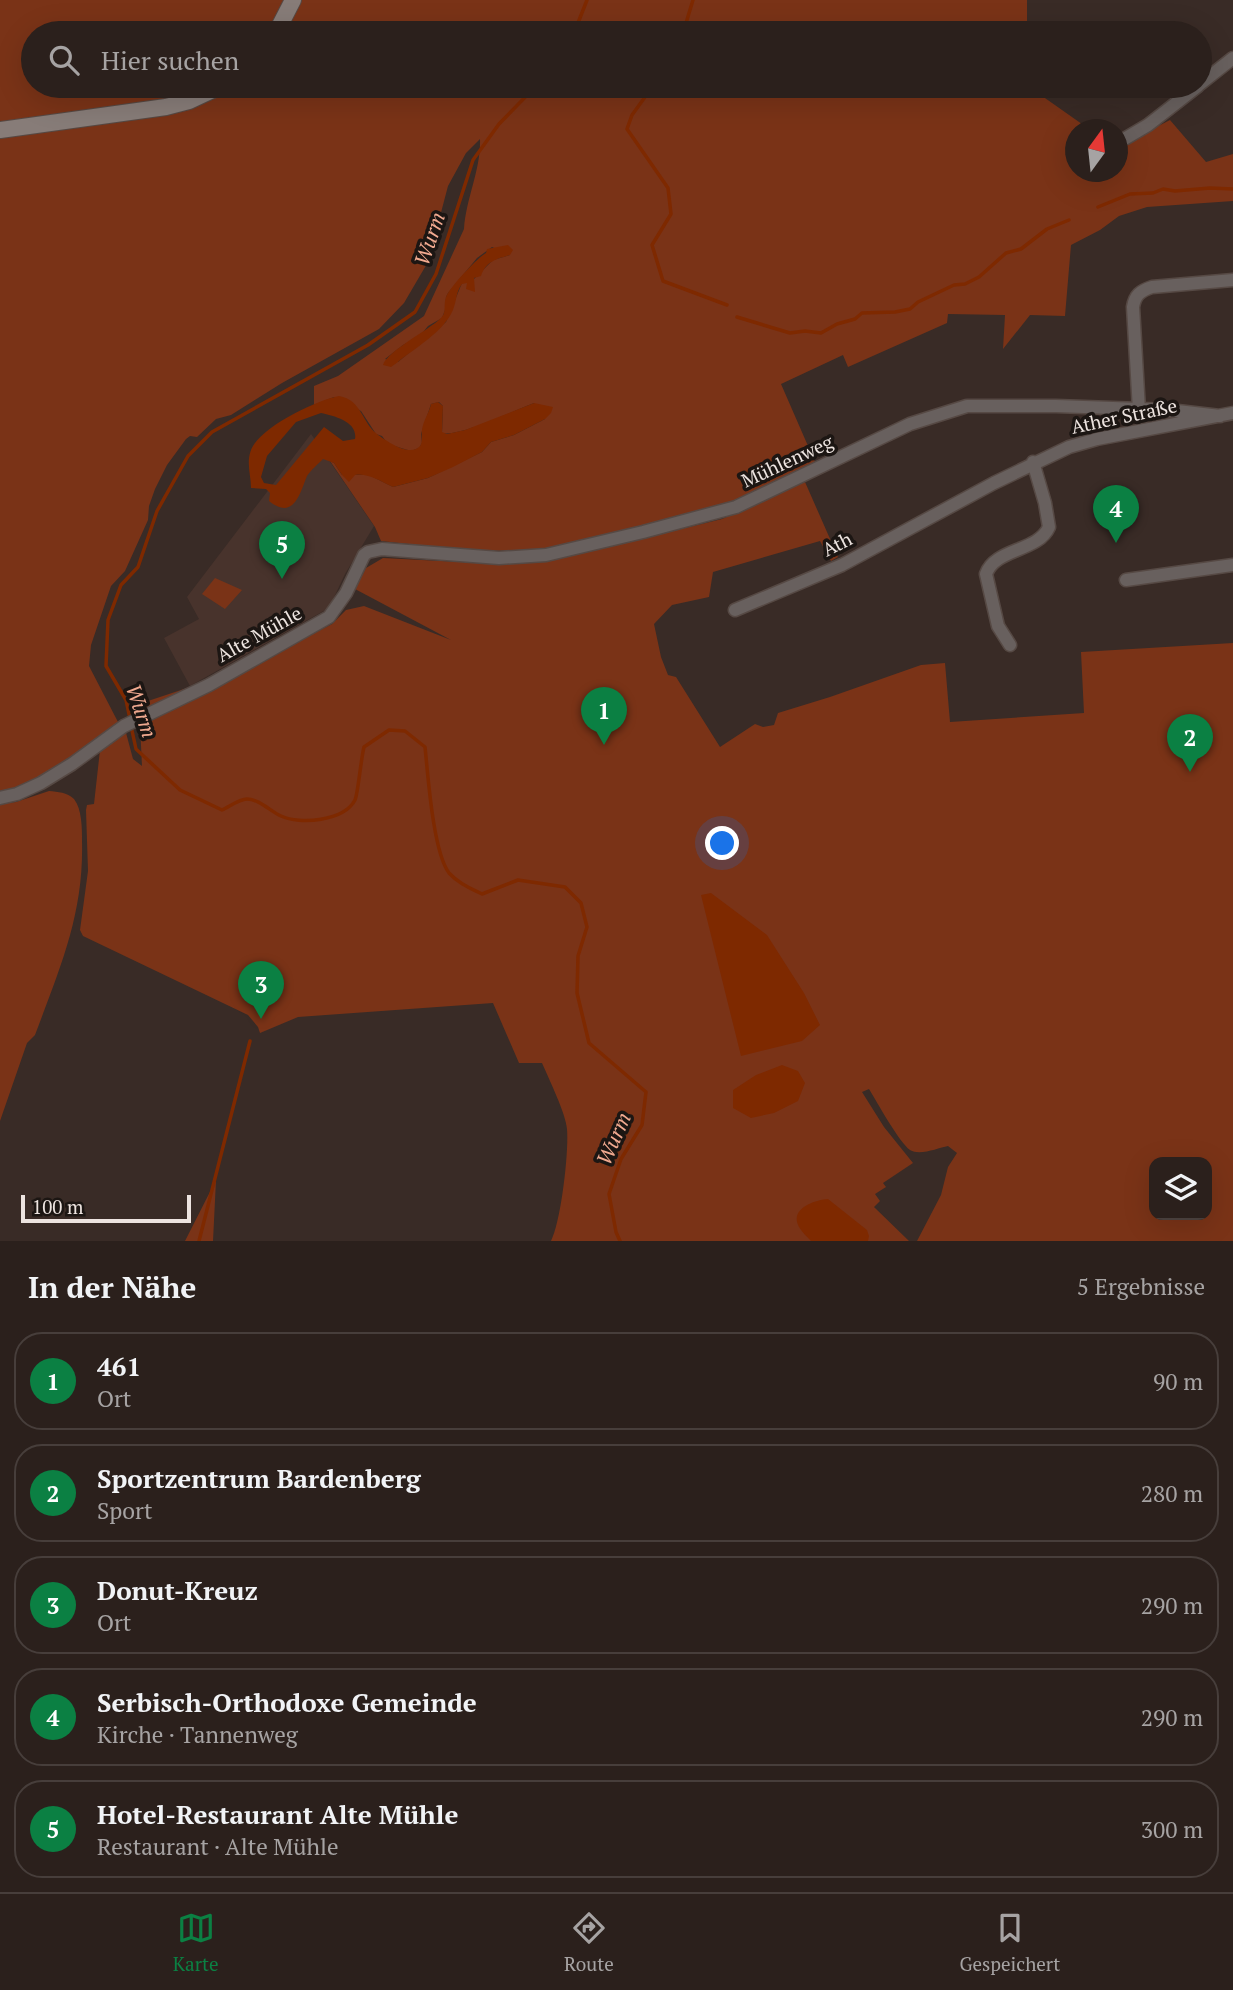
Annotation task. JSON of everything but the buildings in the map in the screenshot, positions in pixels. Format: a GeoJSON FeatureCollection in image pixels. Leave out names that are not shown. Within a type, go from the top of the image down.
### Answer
{"type":"FeatureCollection","features":[{"type":"Feature","properties":{"kind":"street"},"geometry":{"type":"LineString","coordinates":[[282,21],[293,0]]}},
{"type":"Feature","properties":{"kind":"street"},"geometry":{"type":"LineString","coordinates":[[1212,75],[1233,58]]}},
{"type":"Feature","properties":{"kind":"street"},"geometry":{"type":"LineString","coordinates":[[0,130],[166,107],[195,98]]}},
{"type":"Feature","properties":{"kind":"street"},"geometry":{"type":"LineString","coordinates":[[1128,137],[1182,98]]}},
{"type":"Feature","properties":{"kind":"street"},"geometry":{"type":"LineString","coordinates":[[1139,410],[1133,307],[1135,298],[1141,290],[1152,287],[1233,280]]}},
{"type":"Feature","properties":{"kind":"street","name":"Mühlenweg"},"geometry":{"type":"LineString","coordinates":[[368,552],[382,549],[499,558],[546,555],[710,515],[736,507],[910,424],[954,409],[985,406],[1226,414]]}},
{"type":"Feature","properties":{"kind":"street","name":"Ather Straße"},"geometry":{"type":"LineString","coordinates":[[952,505],[1069,447],[1226,414]]}},
{"type":"Feature","properties":{"kind":"street"},"geometry":{"type":"LineString","coordinates":[[1010,645],[998,626],[986,574],[993,562],[1042,536],[1049,527],[1033,463]]}},
{"type":"Feature","properties":{"kind":"street","name":"Ath"},"geometry":{"type":"LineString","coordinates":[[735,610],[842,565],[952,505]]}},
{"type":"Feature","properties":{"kind":"street","name":"Alte Mühle"},"geometry":{"type":"LineString","coordinates":[[0,798],[41,783],[124,726],[209,685],[329,617],[346,593],[364,555],[368,552]]}},
{"type":"Feature","properties":{"kind":"street"},"geometry":{"type":"LineString","coordinates":[[1126,580],[1233,565]]}},
{"type":"Feature","properties":{"kind":"shaded area"},"geometry":{"type":"Polygon","coordinates":[[[0,0],[1027,0],[1027,21],[21,21],[21,98],[1045,98],[1075,119],[1065,119],[1065,182],[1128,182],[1128,141],[1170,120],[1206,162],[1233,154],[1233,201],[1147,207],[1119,216],[1100,230],[1071,245],[1065,316],[1030,315],[1003,349],[1005,315],[948,314],[947,323],[848,367],[843,355],[781,384],[815,462],[733,503],[541,550],[474,551],[381,541],[375,527],[330,461],[342,475],[369,475],[393,487],[428,478],[482,452],[491,442],[514,435],[545,419],[534,403],[474,427],[442,433],[443,406],[439,402],[431,404],[421,434],[422,443],[419,448],[411,451],[388,444],[382,436],[376,434],[361,411],[334,397],[314,405],[314,386],[338,376],[424,316],[464,229],[480,139],[466,153],[448,186],[428,262],[404,303],[379,329],[231,415],[216,419],[197,437],[190,436],[167,465],[149,506],[148,520],[125,571],[111,586],[91,645],[89,666],[118,722],[77,753],[31,781],[0,792],[0,0]],[[492,247],[477,258],[448,293],[442,318],[385,359],[398,362],[446,322],[462,283],[468,285],[493,260],[510,255],[492,247]]]}},
{"type":"Feature","properties":{"kind":"shaded area"},"geometry":{"type":"Polygon","coordinates":[[[508,245],[513,250],[510,255],[492,261],[481,276],[474,278],[475,292],[466,289],[467,283],[462,284],[453,310],[440,328],[391,367],[383,365],[392,353],[441,318],[448,293],[487,249],[508,245]]]}},
{"type":"Feature","properties":{"kind":"shaded area"},"geometry":{"type":"Polygon","coordinates":[[[339,396],[347,398],[377,434],[398,447],[410,450],[421,444],[423,427],[431,404],[438,402],[443,406],[442,432],[447,434],[465,430],[534,403],[553,407],[545,419],[514,435],[491,442],[482,452],[453,467],[428,478],[393,487],[365,475],[355,475],[349,482],[334,463],[323,459],[307,476],[295,502],[284,508],[278,506],[269,501],[270,493],[266,489],[251,488],[251,450],[276,424],[339,396]],[[321,413],[296,422],[267,456],[261,477],[264,483],[276,485],[324,427],[343,441],[355,439],[353,428],[349,424],[321,413]]]}},
{"type":"Feature","properties":{"kind":"shaded area"},"geometry":{"type":"Polygon","coordinates":[[[311,434],[374,526],[345,574],[329,608],[190,686],[164,638],[199,619],[187,597],[311,434]]]}},
{"type":"Feature","properties":{"kind":"shaded area"},"geometry":{"type":"Polygon","coordinates":[[[805,482],[838,557],[831,561],[820,541],[713,572],[709,597],[672,605],[654,624],[668,675],[676,677],[720,747],[755,724],[763,727],[774,725],[778,713],[921,665],[945,663],[950,722],[1084,713],[1081,652],[1233,643],[1233,1241],[917,1241],[941,1195],[948,1167],[957,1153],[948,1146],[924,1152],[910,1150],[894,1131],[869,1089],[862,1092],[884,1127],[913,1163],[883,1183],[886,1187],[875,1194],[880,1201],[874,1207],[909,1241],[551,1241],[564,1186],[566,1123],[542,1063],[519,1063],[493,1003],[298,1017],[260,1033],[248,1015],[83,936],[80,930],[88,871],[86,810],[87,805],[94,804],[100,750],[125,729],[133,759],[142,766],[139,704],[247,668],[332,624],[346,610],[364,606],[451,640],[355,589],[366,568],[383,558],[480,563],[562,558],[722,519],[805,482]]]}},
{"type":"Feature","properties":{"kind":"shaded area"},"geometry":{"type":"Polygon","coordinates":[[[215,578],[242,590],[225,609],[202,594],[215,578]]]}},
{"type":"Feature","properties":{"kind":"shaded area"},"geometry":{"type":"Polygon","coordinates":[[[49,791],[68,795],[79,808],[82,868],[79,893],[69,940],[35,1035],[27,1043],[0,1121],[0,804],[16,802],[49,791]]]}},
{"type":"Feature","properties":{"kind":"shaded area"},"geometry":{"type":"Polygon","coordinates":[[[711,893],[767,935],[804,993],[820,1025],[802,1041],[741,1056],[701,895],[711,893]]]}},
{"type":"Feature","properties":{"kind":"shaded area"},"geometry":{"type":"Polygon","coordinates":[[[782,1065],[798,1071],[805,1083],[798,1101],[774,1113],[751,1118],[733,1108],[733,1090],[756,1075],[782,1065]]]}},
{"type":"Feature","properties":{"kind":"shaded area"},"geometry":{"type":"Polygon","coordinates":[[[216,1180],[213,1241],[185,1241],[216,1180]]]}},
{"type":"Feature","properties":{"kind":"shaded area"},"geometry":{"type":"Polygon","coordinates":[[[828,1199],[867,1230],[868,1241],[811,1241],[806,1236],[799,1227],[797,1215],[804,1207],[828,1199]]]}},
{"type":"Feature","properties":{"kind":"waterway","name":"Wurm"},"geometry":{"type":"LineString","coordinates":[[579,21],[587,0]]}},
{"type":"Feature","properties":{"kind":"waterway"},"geometry":{"type":"LineString","coordinates":[[687,21],[693,0]]}},
{"type":"Feature","properties":{"kind":"waterway","name":"Wurm"},"geometry":{"type":"LineString","coordinates":[[130,719],[126,700],[106,666],[108,620],[121,585],[138,567],[157,511],[188,456],[212,432],[368,345],[415,312],[436,274],[473,160],[499,124],[524,98]]}},
{"type":"Feature","properties":{"kind":"waterway"},"geometry":{"type":"LineString","coordinates":[[644,98],[632,115],[627,129],[668,188],[671,214],[652,245],[663,281],[727,305]]}},
{"type":"Feature","properties":{"kind":"waterway"},"geometry":{"type":"LineString","coordinates":[[1098,207],[1130,194],[1153,193],[1163,189],[1233,189]]}},
{"type":"Feature","properties":{"kind":"waterway"},"geometry":{"type":"LineString","coordinates":[[737,317],[790,333],[821,333],[837,324],[855,319],[862,313],[910,309],[918,302],[954,285],[965,284],[979,277],[1006,253],[1021,249],[1047,229],[1069,220]]}},
{"type":"Feature","properties":{"kind":"waterway","name":"Wurm"},"geometry":{"type":"LineString","coordinates":[[131,726],[136,749],[180,790],[222,810],[247,799],[260,803],[281,816],[299,820],[332,817],[349,807],[355,800],[364,747],[389,730],[405,731],[425,747],[435,831],[443,863],[453,877],[482,894],[518,880],[565,887],[581,903],[587,927],[578,956],[577,993],[589,1043],[646,1092],[642,1125],[621,1159],[609,1194],[620,1241]]}},
{"type":"Feature","properties":{"kind":"waterway"},"geometry":{"type":"LineString","coordinates":[[199,1241],[250,1041]]}},
{"type":"Feature","properties":{"kind":"place","name":"Serbisch-Orthodoxe Gemeinde"},"geometry":{"type":"Point","coordinates":[1116,543]}},
{"type":"Feature","properties":{"kind":"place","name":"Hotel-Restaurant Alte Mühle"},"geometry":{"type":"Point","coordinates":[282,579]}},
{"type":"Feature","properties":{"kind":"place","name":"461"},"geometry":{"type":"Point","coordinates":[604,745]}},
{"type":"Feature","properties":{"kind":"place","name":"Sportzentrum Bardenberg"},"geometry":{"type":"Point","coordinates":[1190,772]}},
{"type":"Feature","properties":{"kind":"place","name":"Donut-Kreuz"},"geometry":{"type":"Point","coordinates":[261,1019]}}]}
